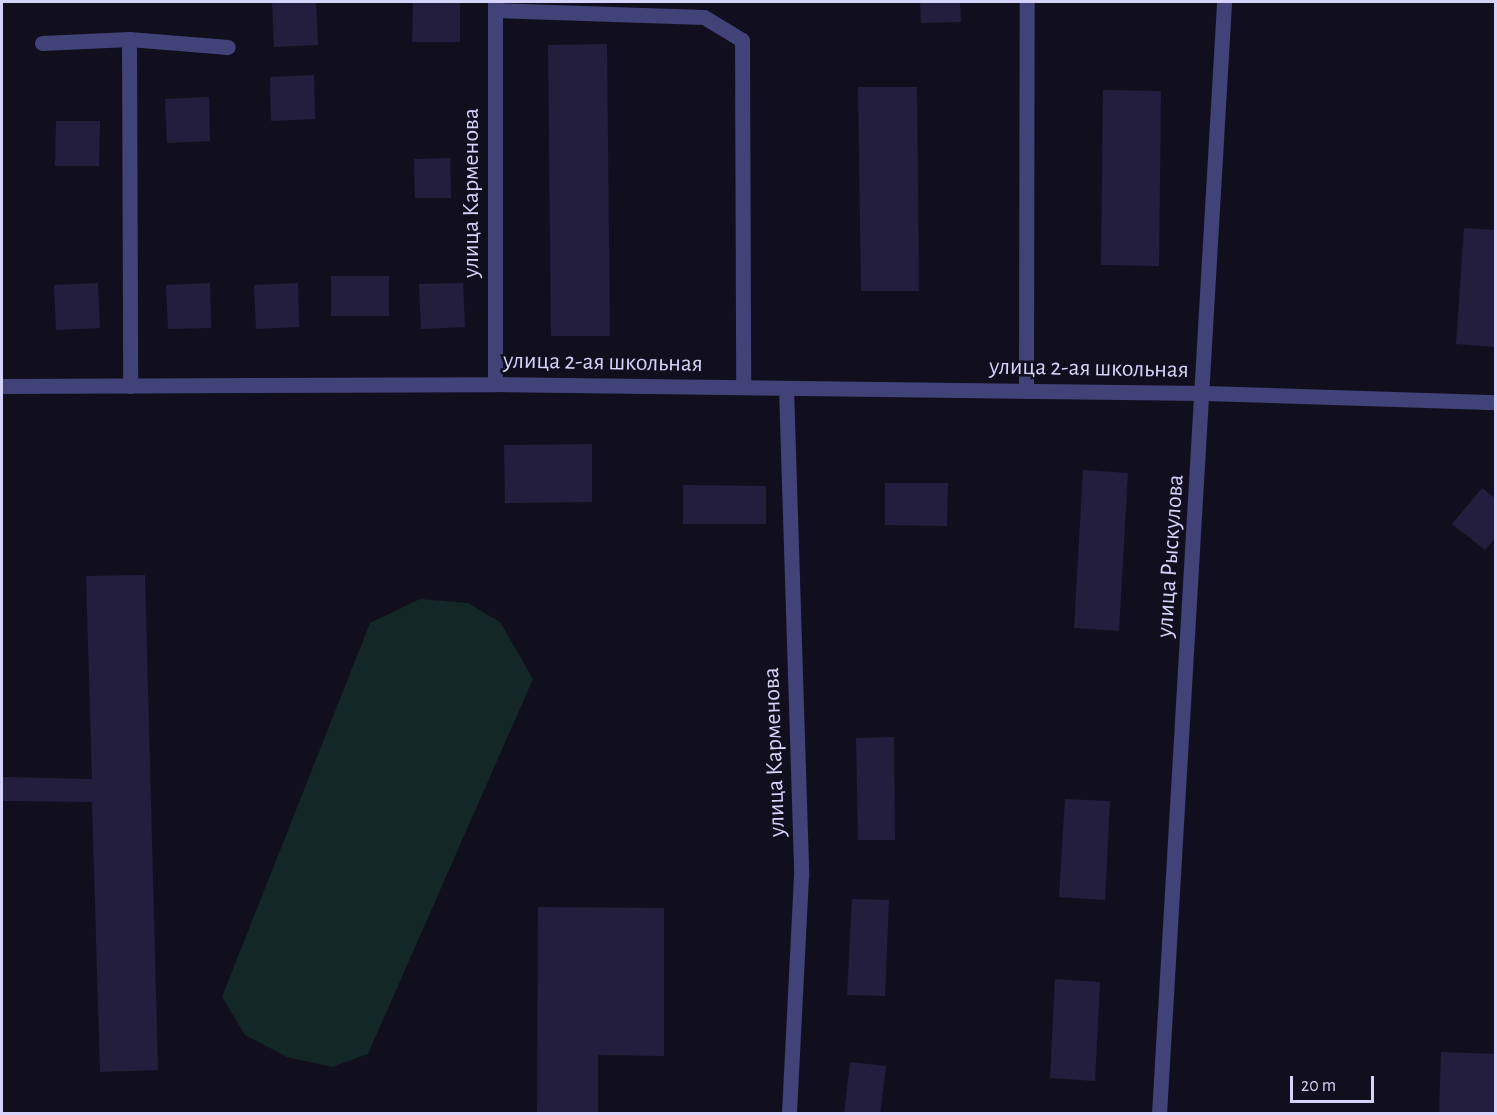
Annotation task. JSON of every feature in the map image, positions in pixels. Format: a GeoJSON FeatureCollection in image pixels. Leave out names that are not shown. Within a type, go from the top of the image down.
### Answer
{"type":"FeatureCollection","features":[{"type":"Feature","properties":{"kind":"street"},"geometry":{"type":"LineString","coordinates":[[1026,391],[1027,2]]}},
{"type":"Feature","properties":{"kind":"street","name":"улица Рыскулова"},"geometry":{"type":"LineString","coordinates":[[1159,1113],[1204,393],[1224,2]]}},
{"type":"Feature","properties":{"kind":"street"},"geometry":{"type":"LineString","coordinates":[[495,5],[704,16],[742,40],[743,387]]}},
{"type":"Feature","properties":{"kind":"street","name":"улица Карменова"},"geometry":{"type":"LineString","coordinates":[[495,5],[495,384]]}},
{"type":"Feature","properties":{"kind":"street"},"geometry":{"type":"LineString","coordinates":[[129,39],[130,386]]}},
{"type":"Feature","properties":{"kind":"street"},"geometry":{"type":"LineString","coordinates":[[42,43],[129,39],[228,47]]}},
{"type":"Feature","properties":{"kind":"street","name":"улица 2-ая школьная"},"geometry":{"type":"LineString","coordinates":[[2,386],[495,384],[1204,393],[1496,402]]}},
{"type":"Feature","properties":{"kind":"street","name":"улица Карменова"},"geometry":{"type":"LineString","coordinates":[[786,388],[801,876],[789,1113]]}},
{"type":"Feature","properties":{"kind":"green space"},"geometry":{"type":"Polygon","coordinates":[[[420,599],[468,603],[500,622],[533,679],[368,1054],[332,1067],[287,1057],[245,1035],[222,997],[370,623],[420,599]]]}},
{"type":"Feature","properties":{"kind":"building"},"geometry":{"type":"Polygon","coordinates":[[[272,2],[316,2],[318,45],[274,47],[272,2]]]}},
{"type":"Feature","properties":{"kind":"building"},"geometry":{"type":"Polygon","coordinates":[[[413,2],[460,2],[460,42],[412,42],[413,2]]]}},
{"type":"Feature","properties":{"kind":"building"},"geometry":{"type":"Polygon","coordinates":[[[920,2],[960,2],[961,22],[921,23],[920,2]]]}},
{"type":"Feature","properties":{"kind":"building"},"geometry":{"type":"Polygon","coordinates":[[[607,44],[610,336],[551,336],[548,45],[607,44]]]}},
{"type":"Feature","properties":{"kind":"building"},"geometry":{"type":"Polygon","coordinates":[[[314,75],[315,119],[271,121],[270,77],[314,75]]]}},
{"type":"Feature","properties":{"kind":"building"},"geometry":{"type":"Polygon","coordinates":[[[858,87],[917,87],[919,291],[861,291],[858,87]]]}},
{"type":"Feature","properties":{"kind":"building"},"geometry":{"type":"Polygon","coordinates":[[[1103,90],[1161,91],[1159,266],[1101,265],[1103,90]]]}},
{"type":"Feature","properties":{"kind":"building"},"geometry":{"type":"Polygon","coordinates":[[[209,97],[210,141],[167,143],[165,99],[209,97]]]}},
{"type":"Feature","properties":{"kind":"building"},"geometry":{"type":"Polygon","coordinates":[[[56,121],[100,121],[99,166],[55,166],[56,121]]]}},
{"type":"Feature","properties":{"kind":"building"},"geometry":{"type":"Polygon","coordinates":[[[450,158],[451,198],[415,198],[414,159],[450,158]]]}},
{"type":"Feature","properties":{"kind":"building"},"geometry":{"type":"Polygon","coordinates":[[[1464,228],[1496,230],[1496,347],[1456,344],[1464,228]]]}},
{"type":"Feature","properties":{"kind":"building"},"geometry":{"type":"Polygon","coordinates":[[[331,276],[389,276],[389,316],[331,316],[331,276]]]}},
{"type":"Feature","properties":{"kind":"building"},"geometry":{"type":"Polygon","coordinates":[[[98,283],[100,328],[56,330],[54,285],[98,283]]]}},
{"type":"Feature","properties":{"kind":"building"},"geometry":{"type":"Polygon","coordinates":[[[210,283],[211,328],[168,329],[166,285],[210,283]]]}},
{"type":"Feature","properties":{"kind":"building"},"geometry":{"type":"Polygon","coordinates":[[[298,283],[299,327],[256,329],[254,285],[298,283]]]}},
{"type":"Feature","properties":{"kind":"building"},"geometry":{"type":"Polygon","coordinates":[[[463,283],[465,327],[421,329],[419,284],[463,283]]]}},
{"type":"Feature","properties":{"kind":"building"},"geometry":{"type":"Polygon","coordinates":[[[592,444],[592,502],[505,503],[504,445],[592,444]]]}},
{"type":"Feature","properties":{"kind":"building"},"geometry":{"type":"Polygon","coordinates":[[[1083,470],[1128,473],[1119,631],[1074,628],[1083,470]]]}},
{"type":"Feature","properties":{"kind":"building"},"geometry":{"type":"Polygon","coordinates":[[[885,483],[948,483],[947,526],[885,525],[885,483]]]}},
{"type":"Feature","properties":{"kind":"building"},"geometry":{"type":"Polygon","coordinates":[[[683,485],[766,486],[766,524],[683,524],[683,485]]]}},
{"type":"Feature","properties":{"kind":"building"},"geometry":{"type":"Polygon","coordinates":[[[1482,488],[1496,499],[1496,537],[1485,550],[1452,524],[1482,488]]]}},
{"type":"Feature","properties":{"kind":"building"},"geometry":{"type":"Polygon","coordinates":[[[145,575],[158,1070],[100,1072],[92,802],[2,801],[2,777],[92,779],[86,576],[145,575]]]}},
{"type":"Feature","properties":{"kind":"building"},"geometry":{"type":"Polygon","coordinates":[[[894,737],[895,840],[858,840],[856,738],[894,737]]]}},
{"type":"Feature","properties":{"kind":"building"},"geometry":{"type":"Polygon","coordinates":[[[1065,799],[1110,801],[1105,900],[1059,897],[1065,799]]]}},
{"type":"Feature","properties":{"kind":"building"},"geometry":{"type":"Polygon","coordinates":[[[852,899],[889,900],[885,996],[847,995],[852,899]]]}},
{"type":"Feature","properties":{"kind":"building"},"geometry":{"type":"Polygon","coordinates":[[[538,907],[664,908],[664,1056],[598,1055],[598,1114],[537,1114],[538,907]]]}},
{"type":"Feature","properties":{"kind":"building"},"geometry":{"type":"Polygon","coordinates":[[[1055,979],[1100,982],[1095,1081],[1050,1078],[1055,979]]]}},
{"type":"Feature","properties":{"kind":"building"},"geometry":{"type":"Polygon","coordinates":[[[1441,1052],[1496,1054],[1496,1114],[1439,1114],[1441,1052]]]}},
{"type":"Feature","properties":{"kind":"building"},"geometry":{"type":"Polygon","coordinates":[[[850,1062],[886,1066],[880,1114],[844,1114],[850,1062]]]}}]}
